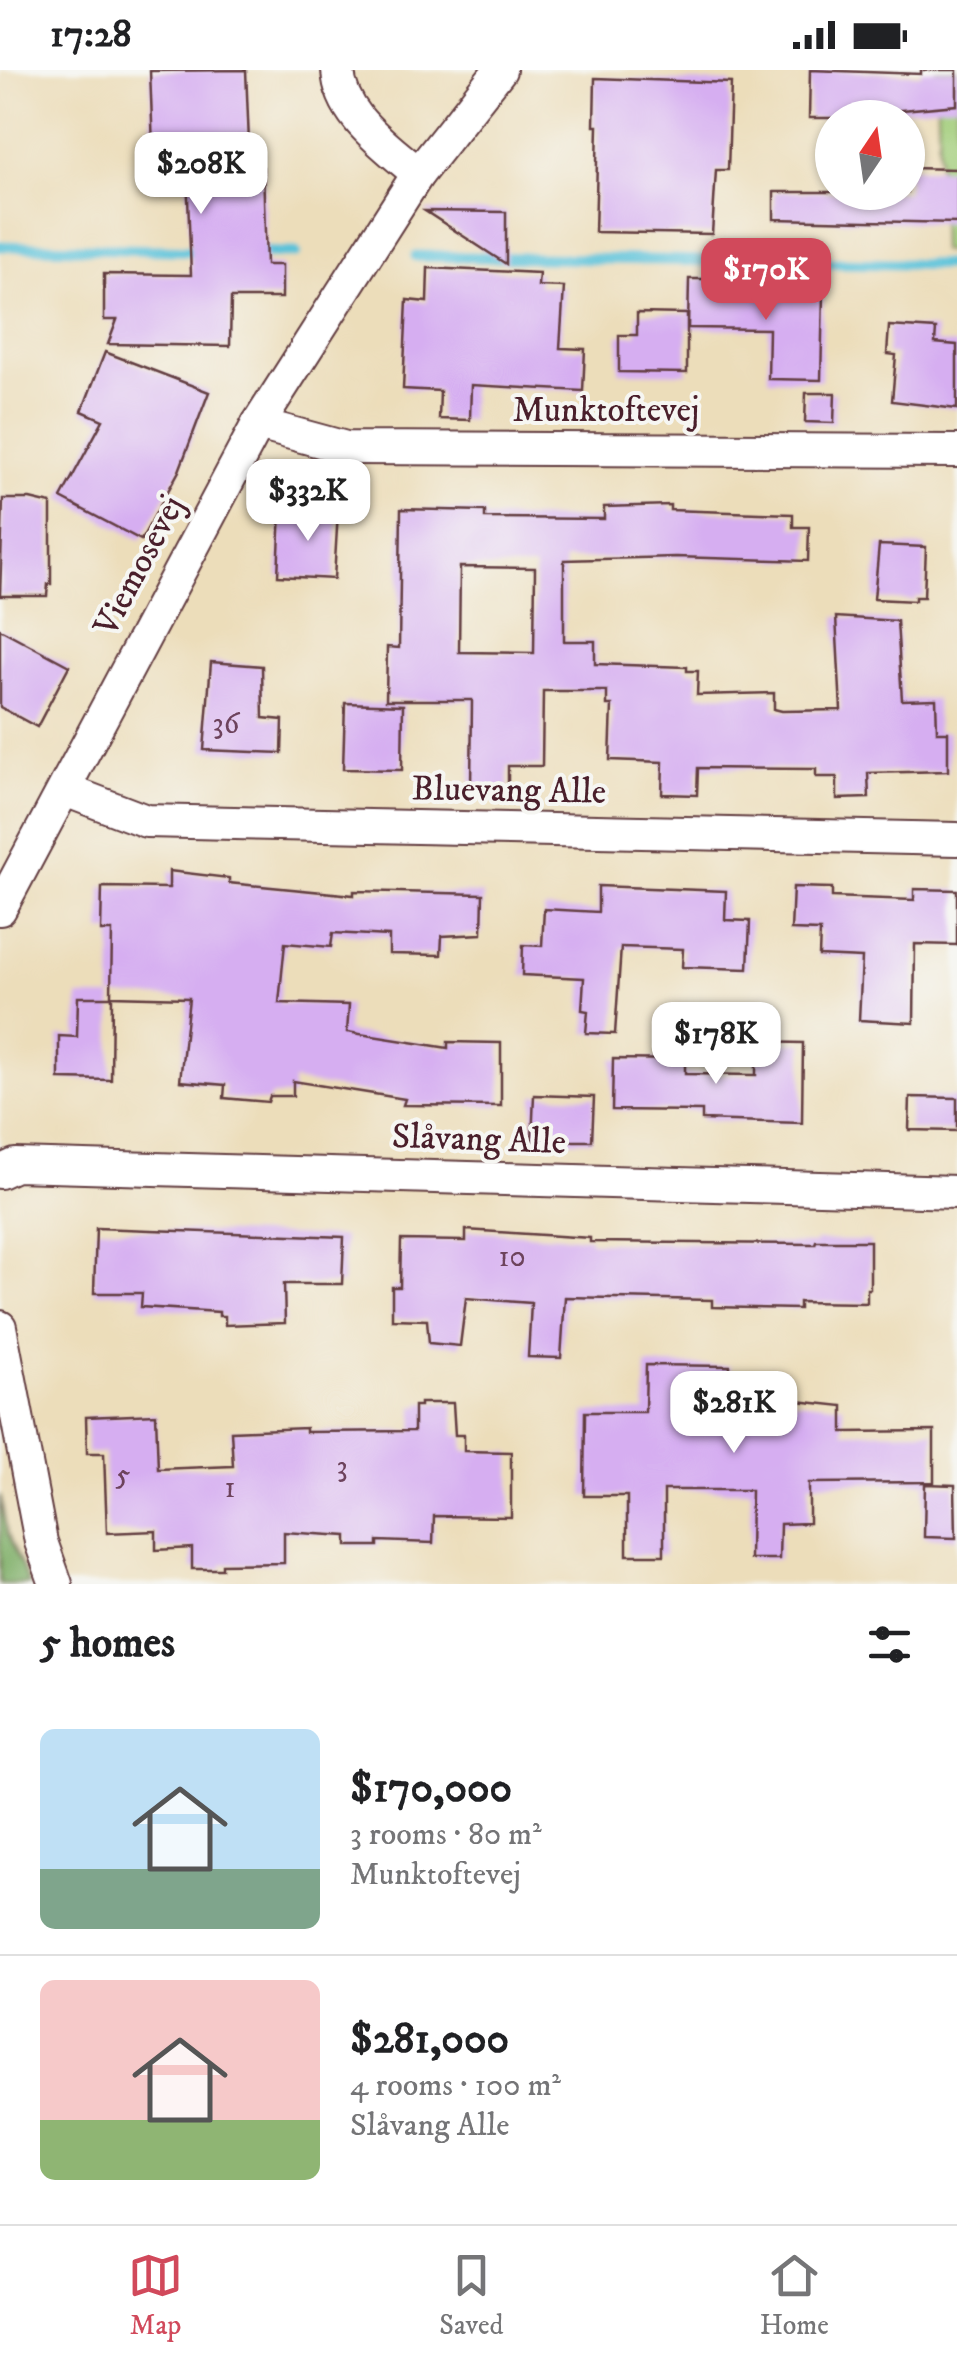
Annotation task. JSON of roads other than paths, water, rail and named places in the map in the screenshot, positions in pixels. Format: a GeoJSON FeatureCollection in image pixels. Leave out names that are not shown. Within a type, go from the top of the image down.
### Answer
{"type":"FeatureCollection","features":[{"type":"Feature","properties":{"kind":"street"},"geometry":{"type":"LineString","coordinates":[[338,70],[339,88],[358,120],[418,174]]}},
{"type":"Feature","properties":{"kind":"street","name":"Viemosevej"},"geometry":{"type":"LineString","coordinates":[[0,910],[258,424],[418,174],[500,70]]}},
{"type":"Feature","properties":{"kind":"street","name":"Munktoftevej"},"geometry":{"type":"LineString","coordinates":[[258,424],[346,448],[957,450]]}},
{"type":"Feature","properties":{"kind":"street","name":"Bluevang Alle"},"geometry":{"type":"LineString","coordinates":[[65,790],[146,821],[957,839]]}},
{"type":"Feature","properties":{"kind":"street","name":"Slåvang Alle"},"geometry":{"type":"LineString","coordinates":[[0,1172],[15,1165],[957,1192]]}},
{"type":"Feature","properties":{"kind":"street"},"geometry":{"type":"LineString","coordinates":[[0,1327],[42,1542],[56,1584]]}},
{"type":"Feature","properties":{"kind":"waterway"},"geometry":{"type":"LineString","coordinates":[[0,246],[206,251]]}},
{"type":"Feature","properties":{"kind":"waterway"},"geometry":{"type":"LineString","coordinates":[[254,252],[296,253]]}},
{"type":"Feature","properties":{"kind":"waterway"},"geometry":{"type":"LineString","coordinates":[[416,256],[957,265]]}}]}
